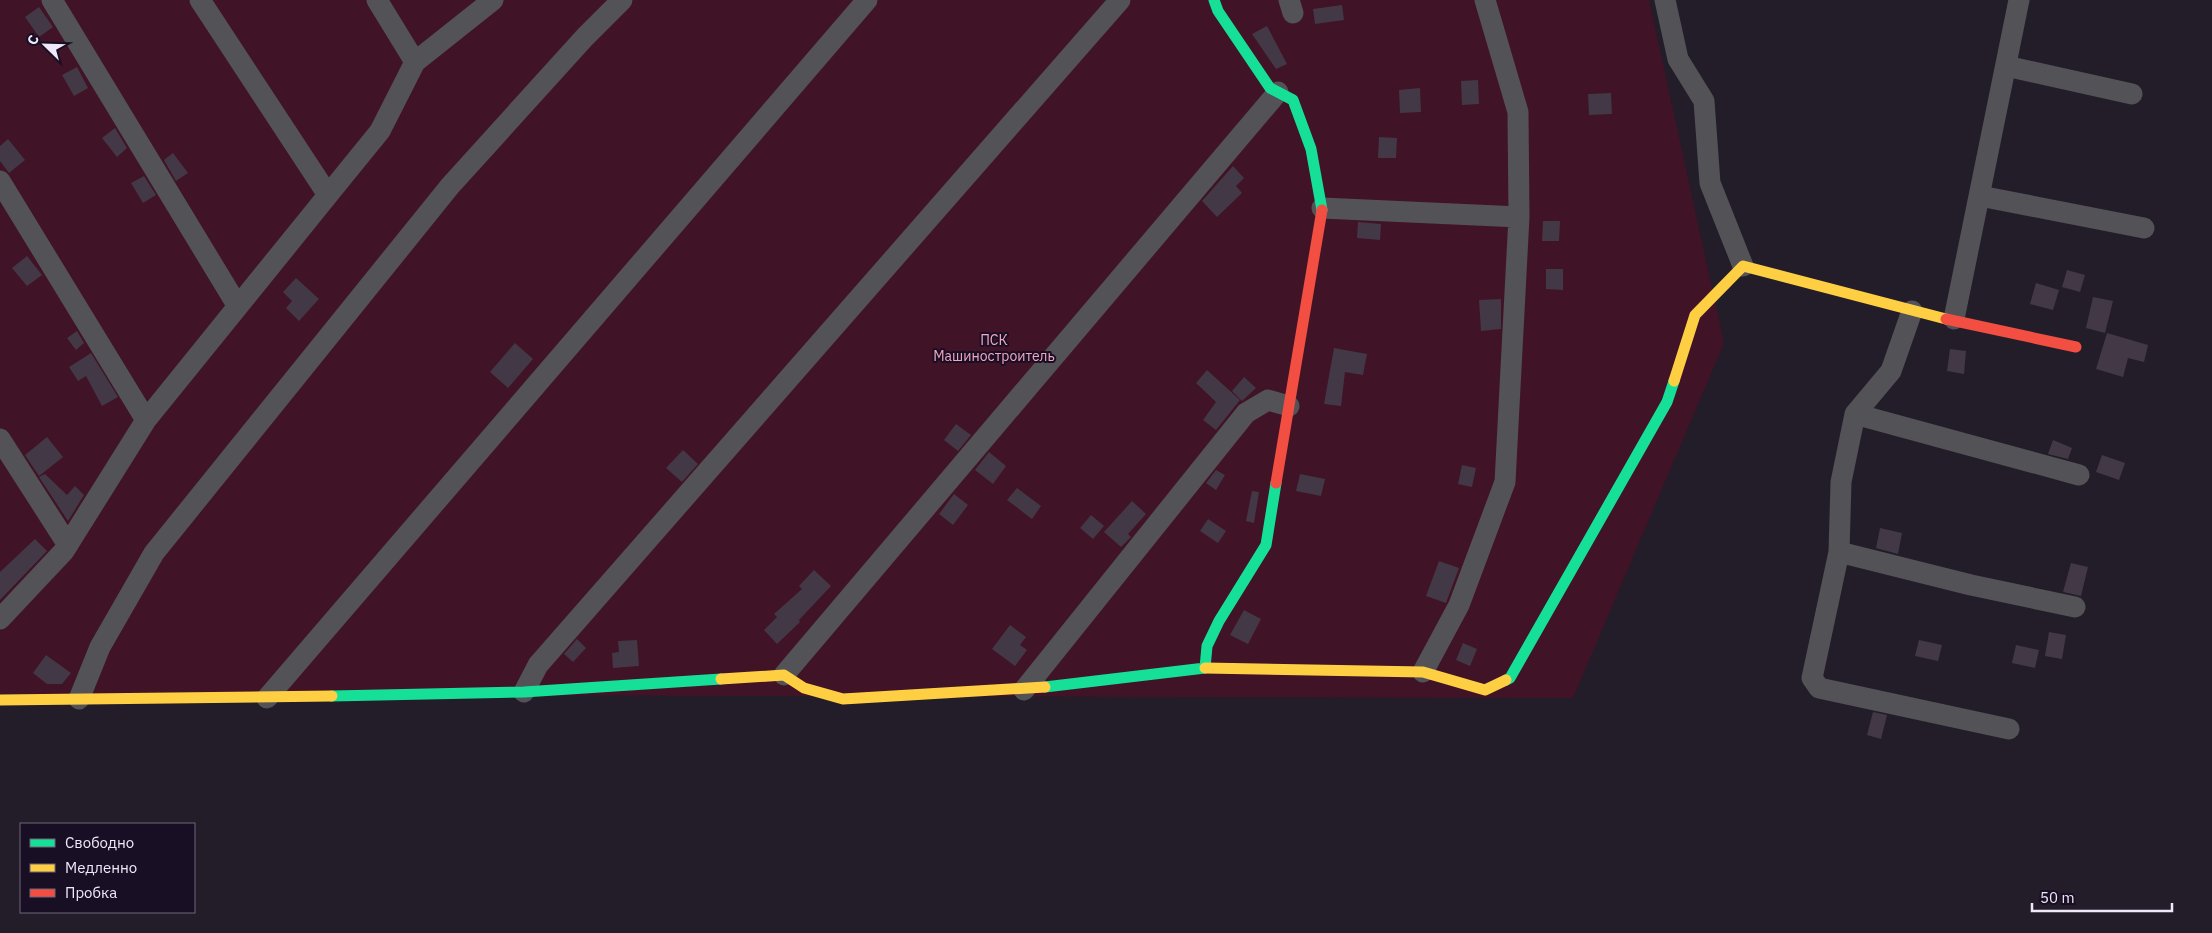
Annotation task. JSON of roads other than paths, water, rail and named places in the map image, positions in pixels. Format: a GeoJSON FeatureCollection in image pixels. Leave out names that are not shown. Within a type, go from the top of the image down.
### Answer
{"type":"FeatureCollection","features":[{"type":"Feature","properties":{"kind":"street"},"geometry":{"type":"LineString","coordinates":[[52,0],[237,305]]}},
{"type":"Feature","properties":{"kind":"street"},"geometry":{"type":"LineString","coordinates":[[200,0],[328,195]]}},
{"type":"Feature","properties":{"kind":"street"},"geometry":{"type":"LineString","coordinates":[[377,0],[415,62]]}},
{"type":"Feature","properties":{"kind":"street"},"geometry":{"type":"LineString","coordinates":[[0,619],[68,545],[146,420],[237,305],[380,131],[415,62],[493,0]]}},
{"type":"Feature","properties":{"kind":"street"},"geometry":{"type":"LineString","coordinates":[[79,699],[100,647],[154,553],[450,186],[585,37],[622,0]]}},
{"type":"Feature","properties":{"kind":"street"},"geometry":{"type":"LineString","coordinates":[[268,698],[866,0]]}},
{"type":"Feature","properties":{"kind":"street"},"geometry":{"type":"LineString","coordinates":[[524,692],[538,665],[1120,0]]}},
{"type":"Feature","properties":{"kind":"street"},"geometry":{"type":"LineString","coordinates":[[1205,668],[1207,646],[1219,621],[1266,546],[1322,208],[1310,149],[1293,100],[1270,88],[1218,11],[1214,0]]}},
{"type":"Feature","properties":{"kind":"street"},"geometry":{"type":"LineString","coordinates":[[1423,672],[1459,605],[1505,482],[1519,217],[1518,112],[1485,0]]}},
{"type":"Feature","properties":{"kind":"street"},"geometry":{"type":"LineString","coordinates":[[1665,0],[1678,59],[1704,100],[1710,183],[1743,266]]}},
{"type":"Feature","properties":{"kind":"street"},"geometry":{"type":"LineString","coordinates":[[1954,319],[2019,0]]}},
{"type":"Feature","properties":{"kind":"street"},"geometry":{"type":"LineString","coordinates":[[2006,66],[2132,94]]}},
{"type":"Feature","properties":{"kind":"street"},"geometry":{"type":"LineString","coordinates":[[784,675],[1278,92]]}},
{"type":"Feature","properties":{"kind":"street"},"geometry":{"type":"LineString","coordinates":[[0,181],[146,420]]}},
{"type":"Feature","properties":{"kind":"street"},"geometry":{"type":"LineString","coordinates":[[1980,196],[2144,228]]}},
{"type":"Feature","properties":{"kind":"street"},"geometry":{"type":"LineString","coordinates":[[1322,208],[1519,217]]}},
{"type":"Feature","properties":{"kind":"street"},"geometry":{"type":"LineString","coordinates":[[0,700],[268,698],[524,692],[784,675],[804,688],[843,699],[1024,690],[1205,668],[1423,672],[1485,690],[1510,678],[1667,402],[1695,315],[1743,266]]}},
{"type":"Feature","properties":{"kind":"street"},"geometry":{"type":"LineString","coordinates":[[1743,266],[1912,310],[2076,347]]}},
{"type":"Feature","properties":{"kind":"street"},"geometry":{"type":"LineString","coordinates":[[1912,310],[1891,370],[1855,414],[1841,482],[1838,552],[1812,678],[1819,688],[2009,729]]}},
{"type":"Feature","properties":{"kind":"street"},"geometry":{"type":"LineString","coordinates":[[1024,690],[1246,413],[1268,400],[1290,406]]}},
{"type":"Feature","properties":{"kind":"street"},"geometry":{"type":"LineString","coordinates":[[1855,414],[2079,475]]}},
{"type":"Feature","properties":{"kind":"street"},"geometry":{"type":"LineString","coordinates":[[0,439],[68,545]]}},
{"type":"Feature","properties":{"kind":"street"},"geometry":{"type":"LineString","coordinates":[[1838,552],[1971,585],[2075,607]]}},
{"type":"Feature","properties":{"kind":"park label","name":"ПСК Машиностроитель"},"geometry":{"type":"Point","coordinates":[994,348]}}]}
